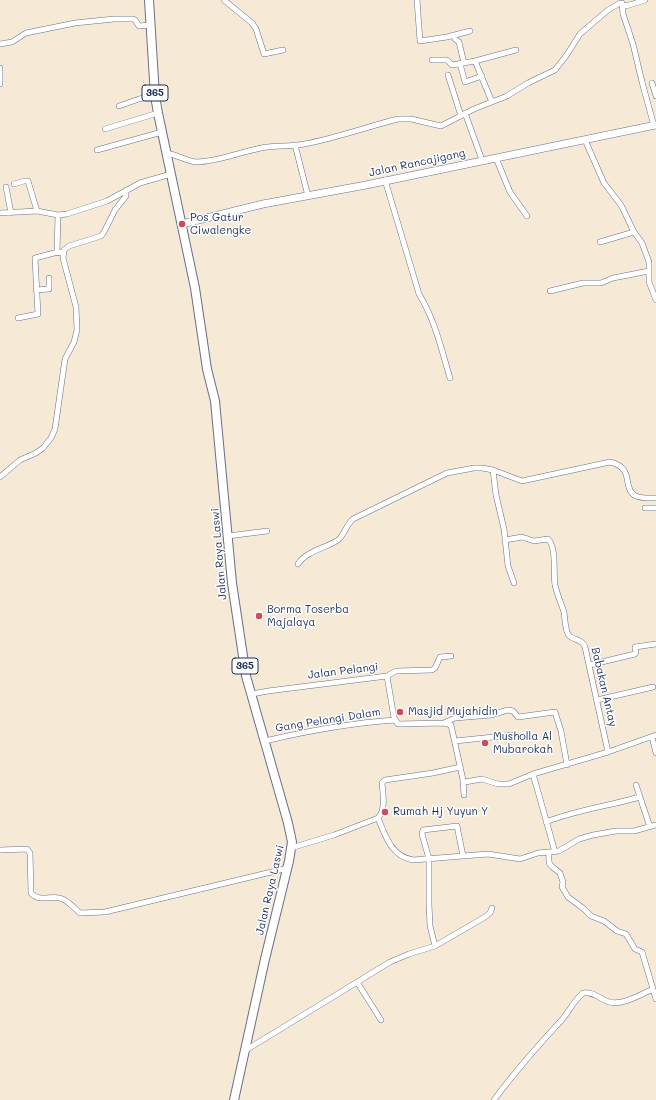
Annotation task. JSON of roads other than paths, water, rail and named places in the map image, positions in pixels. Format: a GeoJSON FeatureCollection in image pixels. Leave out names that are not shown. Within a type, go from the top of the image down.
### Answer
{"type":"FeatureCollection","features":[{"type":"Feature","properties":{"kind":"main road","name":"Jalan Raya Laswi"},"geometry":{"type":"LineString","coordinates":[[149,0],[155,96],[195,288],[207,369],[215,401],[234,606],[246,676],[288,823],[292,842],[288,868],[265,959],[234,1100]]}},
{"type":"Feature","properties":{"kind":"main road","name":"Jalan Rancajigang"},"geometry":{"type":"LineString","coordinates":[[182,224],[221,214],[385,180],[655,126]]}},
{"type":"Feature","properties":{"kind":"street"},"geometry":{"type":"LineString","coordinates":[[224,0],[252,22],[256,29],[264,54],[283,50]]}},
{"type":"Feature","properties":{"kind":"street"},"geometry":{"type":"LineString","coordinates":[[417,0],[420,41],[470,31]]}},
{"type":"Feature","properties":{"kind":"street"},"geometry":{"type":"LineString","coordinates":[[622,9],[626,6],[645,0]]}},
{"type":"Feature","properties":{"kind":"street"},"geometry":{"type":"LineString","coordinates":[[167,153],[198,162],[223,158],[261,148],[295,146],[398,119],[411,119],[441,126],[465,117],[555,70],[580,34],[608,10],[620,3],[633,44],[655,126]]}},
{"type":"Feature","properties":{"kind":"street"},"geometry":{"type":"LineString","coordinates":[[0,44],[12,42],[26,33],[87,22],[114,19],[133,19],[139,26],[150,25]]}},
{"type":"Feature","properties":{"kind":"street"},"geometry":{"type":"LineString","coordinates":[[454,35],[455,39],[459,42],[465,82],[482,76]]}},
{"type":"Feature","properties":{"kind":"street"},"geometry":{"type":"LineString","coordinates":[[432,60],[447,60],[452,65],[475,61],[516,50]]}},
{"type":"Feature","properties":{"kind":"street"},"geometry":{"type":"LineString","coordinates":[[475,61],[492,102]]}},
{"type":"Feature","properties":{"kind":"street"},"geometry":{"type":"LineString","coordinates":[[0,68],[0,84]]}},
{"type":"Feature","properties":{"kind":"street"},"geometry":{"type":"LineString","coordinates":[[448,75],[482,160]]}},
{"type":"Feature","properties":{"kind":"street"},"geometry":{"type":"LineString","coordinates":[[652,83],[656,96]]}},
{"type":"Feature","properties":{"kind":"street"},"geometry":{"type":"LineString","coordinates":[[119,106],[139,99],[155,96]]}},
{"type":"Feature","properties":{"kind":"street"},"geometry":{"type":"LineString","coordinates":[[105,129],[158,113]]}},
{"type":"Feature","properties":{"kind":"street"},"geometry":{"type":"LineString","coordinates":[[97,150],[162,132]]}},
{"type":"Feature","properties":{"kind":"street"},"geometry":{"type":"LineString","coordinates":[[585,140],[602,179],[621,205],[634,232],[642,243],[649,262],[649,282],[656,300]]}},
{"type":"Feature","properties":{"kind":"street"},"geometry":{"type":"LineString","coordinates":[[295,146],[308,196]]}},
{"type":"Feature","properties":{"kind":"street"},"geometry":{"type":"LineString","coordinates":[[496,158],[510,192],[527,216]]}},
{"type":"Feature","properties":{"kind":"street"},"geometry":{"type":"LineString","coordinates":[[0,214],[37,211],[58,215],[67,214],[100,203],[126,192],[140,183],[171,174]]}},
{"type":"Feature","properties":{"kind":"street"},"geometry":{"type":"LineString","coordinates":[[385,180],[419,294],[426,305],[436,328],[450,378]]}},
{"type":"Feature","properties":{"kind":"street"},"geometry":{"type":"LineString","coordinates":[[14,184],[28,181],[37,211]]}},
{"type":"Feature","properties":{"kind":"street"},"geometry":{"type":"LineString","coordinates":[[6,187],[11,212]]}},
{"type":"Feature","properties":{"kind":"street"},"geometry":{"type":"LineString","coordinates":[[18,318],[37,315],[35,258],[60,253],[68,246],[98,238],[103,234],[126,192]]}},
{"type":"Feature","properties":{"kind":"street"},"geometry":{"type":"LineString","coordinates":[[0,477],[20,460],[43,448],[51,438],[55,429],[65,359],[74,342],[78,330],[76,307],[60,253],[58,215]]}},
{"type":"Feature","properties":{"kind":"street"},"geometry":{"type":"LineString","coordinates":[[600,242],[634,232]]}},
{"type":"Feature","properties":{"kind":"street"},"geometry":{"type":"LineString","coordinates":[[550,292],[583,283],[601,283],[613,278],[649,271]]}},
{"type":"Feature","properties":{"kind":"street"},"geometry":{"type":"LineString","coordinates":[[36,290],[49,289],[49,278]]}},
{"type":"Feature","properties":{"kind":"street"},"geometry":{"type":"LineString","coordinates":[[298,564],[300,560],[309,554],[339,539],[347,525],[353,519],[442,475],[474,468],[493,470],[522,481],[610,462],[616,463],[623,468],[626,473],[629,487],[634,495],[639,497],[656,498]]}},
{"type":"Feature","properties":{"kind":"street"},"geometry":{"type":"LineString","coordinates":[[493,470],[495,488],[503,523],[508,569],[514,583]]}},
{"type":"Feature","properties":{"kind":"street"},"geometry":{"type":"LineString","coordinates":[[645,508],[656,508]]}},
{"type":"Feature","properties":{"kind":"street"},"geometry":{"type":"LineString","coordinates":[[228,536],[267,531]]}},
{"type":"Feature","properties":{"kind":"street","name":"Babakan Antay"},"geometry":{"type":"LineString","coordinates":[[505,540],[522,538],[534,541],[550,540],[555,585],[564,614],[568,634],[583,642],[608,752]]}},
{"type":"Feature","properties":{"kind":"street"},"geometry":{"type":"LineString","coordinates":[[589,665],[634,654],[636,652],[635,647],[656,644]]}},
{"type":"Feature","properties":{"kind":"street"},"geometry":{"type":"LineString","coordinates":[[387,676],[396,671],[432,670],[435,668],[440,657],[451,656]]}},
{"type":"Feature","properties":{"kind":"street","name":"Jalan Pelangi"},"geometry":{"type":"LineString","coordinates":[[252,694],[387,676],[395,720]]}},
{"type":"Feature","properties":{"kind":"street"},"geometry":{"type":"LineString","coordinates":[[597,700],[653,687]]}},
{"type":"Feature","properties":{"kind":"street"},"geometry":{"type":"LineString","coordinates":[[444,723],[455,718],[494,714],[508,710],[513,711],[518,717],[555,712],[561,731],[567,764]]}},
{"type":"Feature","properties":{"kind":"street"},"geometry":{"type":"LineString","coordinates":[[395,720],[398,724],[444,723],[451,725],[463,780],[464,795]]}},
{"type":"Feature","properties":{"kind":"street","name":"Gang Pelangi Dalam"},"geometry":{"type":"LineString","coordinates":[[265,741],[285,736],[370,722],[395,720]]}},
{"type":"Feature","properties":{"kind":"street"},"geometry":{"type":"LineString","coordinates":[[455,741],[513,734]]}},
{"type":"Feature","properties":{"kind":"street"},"geometry":{"type":"LineString","coordinates":[[463,780],[465,782],[482,779],[498,784],[519,781],[533,774],[608,752],[654,736],[656,753]]}},
{"type":"Feature","properties":{"kind":"street"},"geometry":{"type":"LineString","coordinates":[[291,848],[334,835],[378,818],[382,810],[382,783],[385,780],[433,773],[460,767]]}},
{"type":"Feature","properties":{"kind":"street"},"geometry":{"type":"LineString","coordinates":[[533,774],[546,822],[552,852],[548,862],[550,866],[560,873],[563,882],[562,887],[568,897],[584,908],[591,916],[606,922],[617,931],[628,936],[635,949],[641,951],[654,986],[656,999]]}},
{"type":"Feature","properties":{"kind":"street"},"geometry":{"type":"LineString","coordinates":[[636,785],[650,827]]}},
{"type":"Feature","properties":{"kind":"street"},"geometry":{"type":"LineString","coordinates":[[546,822],[563,815],[617,804],[640,797]]}},
{"type":"Feature","properties":{"kind":"street"},"geometry":{"type":"LineString","coordinates":[[378,818],[385,836],[398,854],[403,858],[413,860],[488,854],[497,854],[516,859],[538,853],[552,852],[587,837],[616,831],[634,831],[656,825]]}},
{"type":"Feature","properties":{"kind":"street"},"geometry":{"type":"LineString","coordinates":[[435,946],[431,933],[429,911],[429,859],[422,834],[423,830],[455,826],[458,828],[463,856]]}},
{"type":"Feature","properties":{"kind":"street"},"geometry":{"type":"LineString","coordinates":[[0,850],[27,849],[30,853],[31,893],[39,898],[60,898],[68,902],[80,913],[105,912],[288,868]]}},
{"type":"Feature","properties":{"kind":"street"},"geometry":{"type":"LineString","coordinates":[[246,1050],[390,962],[435,946],[485,917],[490,913],[492,908]]}},
{"type":"Feature","properties":{"kind":"street"},"geometry":{"type":"LineString","coordinates":[[357,982],[381,1020]]}},
{"type":"Feature","properties":{"kind":"street"},"geometry":{"type":"LineString","coordinates":[[494,1100],[513,1074],[558,1024],[576,999],[583,993],[591,993],[609,1002],[615,1003],[641,995],[654,986]]}},
{"type":"Feature","properties":{"kind":"place","name":"Pos Gatur Ciwalengke"},"geometry":{"type":"Point","coordinates":[182,224]}},
{"type":"Feature","properties":{"kind":"place","name":"Borma Toserba Majalaya"},"geometry":{"type":"Point","coordinates":[259,616]}},
{"type":"Feature","properties":{"kind":"place","name":"Masjid Mujahidin"},"geometry":{"type":"Point","coordinates":[400,712]}},
{"type":"Feature","properties":{"kind":"place","name":"Musholla Al Mubarokah"},"geometry":{"type":"Point","coordinates":[485,743]}},
{"type":"Feature","properties":{"kind":"place","name":"Rumah Hj Yuyun Y"},"geometry":{"type":"Point","coordinates":[385,812]}}]}
